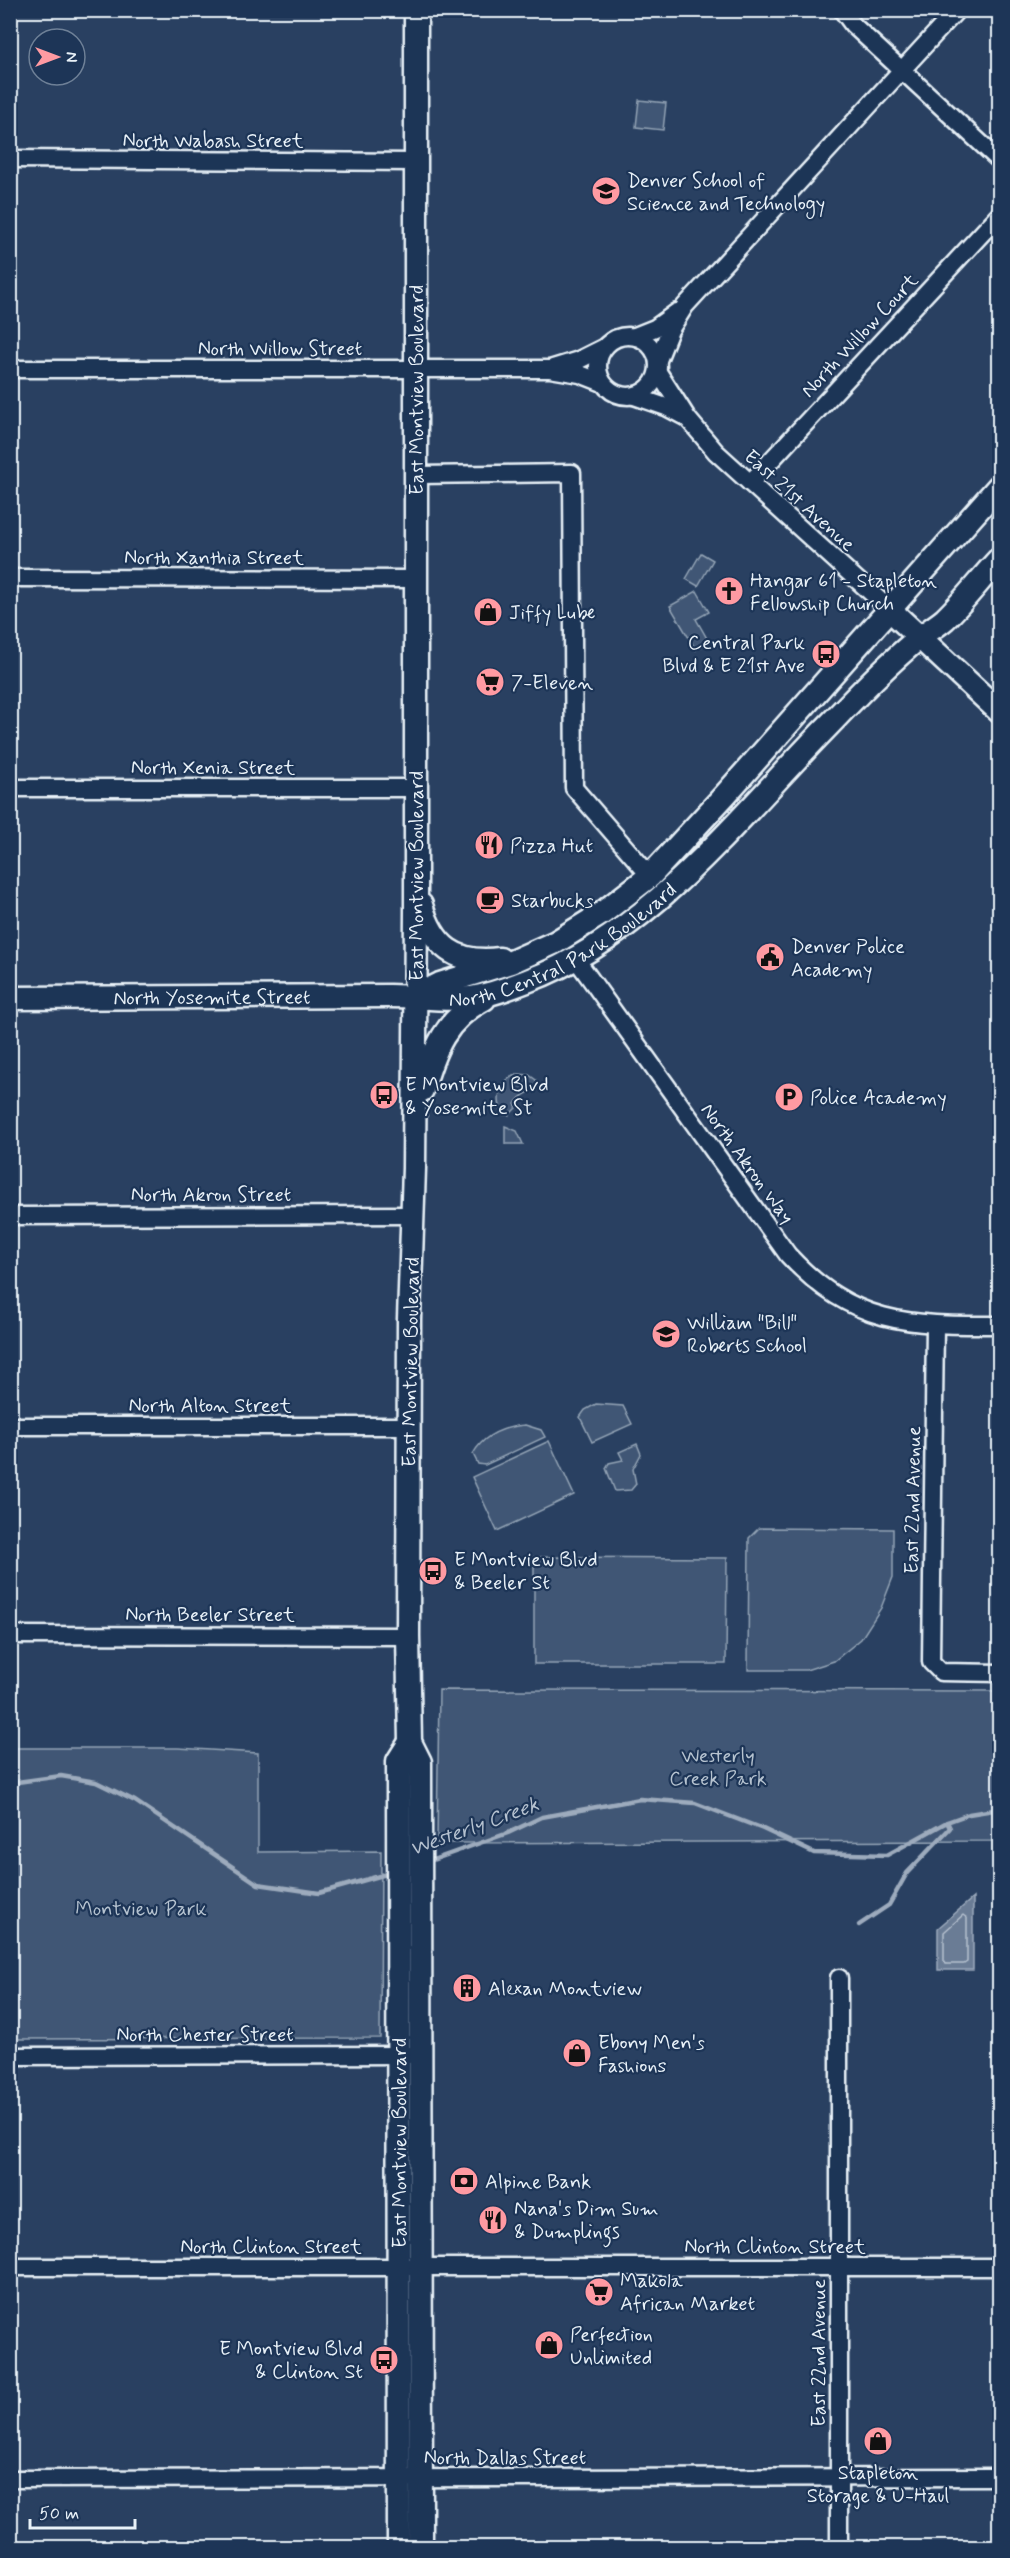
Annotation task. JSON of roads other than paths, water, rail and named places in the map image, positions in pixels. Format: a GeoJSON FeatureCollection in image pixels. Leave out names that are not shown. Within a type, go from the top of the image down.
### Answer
{"type":"FeatureCollection","features":[{"type":"Feature","properties":{"kind":"main road","name":"East Montview Boulevard"},"geometry":{"type":"LineString","coordinates":[[410,2055],[421,1886],[420,1762],[410,1742],[408,1636],[417,888],[416,10]]}},
{"type":"Feature","properties":{"kind":"main road","name":"North Central Park Boulevard"},"geometry":{"type":"LineString","coordinates":[[416,996],[440,984],[534,953],[556,942],[601,915],[650,876],[740,778],[999,485]]}},
{"type":"Feature","properties":{"kind":"main road","name":"North Central Park Boulevard"},"geometry":{"type":"LineString","coordinates":[[416,996],[440,1000],[472,998],[498,992],[576,959],[633,920],[696,865],[846,707],[921,636],[946,617],[999,558]]}},
{"type":"Feature","properties":{"kind":"main road"},"geometry":{"type":"LineString","coordinates":[[888,608],[921,636],[999,712]]}},
{"type":"Feature","properties":{"kind":"main road"},"geometry":{"type":"LineString","coordinates":[[417,888],[430,929],[450,951],[465,958],[486,961],[534,953]]}},
{"type":"Feature","properties":{"kind":"main road"},"geometry":{"type":"LineString","coordinates":[[415,1111],[432,1057],[452,1021],[469,1006],[498,992]]}},
{"type":"Feature","properties":{"kind":"main road","name":"North Yosemite Street"},"geometry":{"type":"LineString","coordinates":[[10,998],[416,996]]}},
{"type":"Feature","properties":{"kind":"main road","name":"East Montview Boulevard"},"geometry":{"type":"LineString","coordinates":[[399,2547],[409,2477],[411,2267],[410,2055],[399,1890],[398,1761],[410,1742]]}},
{"type":"Feature","properties":{"kind":"main road","name":"East Montview Boulevard"},"geometry":{"type":"LineString","coordinates":[[409,2477],[421,2547]]}},
{"type":"Feature","properties":{"kind":"street"},"geometry":{"type":"LineString","coordinates":[[842,10],[853,25],[999,160]]}},
{"type":"Feature","properties":{"kind":"street"},"geometry":{"type":"LineString","coordinates":[[658,366],[654,349],[646,340],[635,336],[623,335],[612,340],[603,348],[598,359],[598,371],[603,382],[616,394],[634,396],[645,392],[654,383],[670,330],[685,306],[957,10]]}},
{"type":"Feature","properties":{"kind":"street","name":"North Wabash Street"},"geometry":{"type":"LineString","coordinates":[[10,159],[416,162]]}},
{"type":"Feature","properties":{"kind":"street","name":"North Willow Court"},"geometry":{"type":"LineString","coordinates":[[750,483],[999,214]]}},
{"type":"Feature","properties":{"kind":"street"},"geometry":{"type":"LineString","coordinates":[[635,336],[655,328],[685,306]]}},
{"type":"Feature","properties":{"kind":"street","name":"North Willow Street"},"geometry":{"type":"LineString","coordinates":[[550,369],[579,360],[603,348]]}},
{"type":"Feature","properties":{"kind":"street","name":"East 21st Avenue"},"geometry":{"type":"LineString","coordinates":[[658,366],[688,419],[716,452],[888,608]]}},
{"type":"Feature","properties":{"kind":"street","name":"North Willow Street"},"geometry":{"type":"LineString","coordinates":[[10,369],[550,369],[580,374],[603,382]]}},
{"type":"Feature","properties":{"kind":"street","name":"East 21st Avenue"},"geometry":{"type":"LineString","coordinates":[[634,396],[666,407],[688,419]]}},
{"type":"Feature","properties":{"kind":"street"},"geometry":{"type":"LineString","coordinates":[[416,475],[572,474],[574,788],[650,876]]}},
{"type":"Feature","properties":{"kind":"street","name":"North Xanthia Street"},"geometry":{"type":"LineString","coordinates":[[10,578],[417,579]]}},
{"type":"Feature","properties":{"kind":"street","name":"North Xenia Street"},"geometry":{"type":"LineString","coordinates":[[10,788],[416,788]]}},
{"type":"Feature","properties":{"kind":"street","name":"North Akron Way"},"geometry":{"type":"LineString","coordinates":[[576,959],[788,1255],[804,1272],[825,1289],[872,1314],[898,1321],[935,1325],[999,1325]]}},
{"type":"Feature","properties":{"kind":"street","name":"North Akron Street"},"geometry":{"type":"LineString","coordinates":[[10,1216],[412,1215]]}},
{"type":"Feature","properties":{"kind":"street","name":"East 22nd Avenue"},"geometry":{"type":"LineString","coordinates":[[935,1325],[931,1662],[941,1672],[999,1673]]}},
{"type":"Feature","properties":{"kind":"street","name":"North Alton Street"},"geometry":{"type":"LineString","coordinates":[[10,1426],[409,1426]]}},
{"type":"Feature","properties":{"kind":"street","name":"North Beeler Street"},"geometry":{"type":"LineString","coordinates":[[10,1635],[408,1636]]}},
{"type":"Feature","properties":{"kind":"street","name":"East 22nd Avenue"},"geometry":{"type":"LineString","coordinates":[[839,1978],[839,2547]]}},
{"type":"Feature","properties":{"kind":"street","name":"North Chester Street"},"geometry":{"type":"LineString","coordinates":[[10,2056],[410,2055]]}},
{"type":"Feature","properties":{"kind":"street","name":"North Clinton Street"},"geometry":{"type":"LineString","coordinates":[[10,2267],[999,2267]]}},
{"type":"Feature","properties":{"kind":"street","name":"North Dallas Street"},"geometry":{"type":"LineString","coordinates":[[10,2479],[999,2477]]}},
{"type":"Feature","properties":{"kind":"water"},"geometry":{"type":"Polygon","coordinates":[[[973,1898],[973,1970],[938,1970],[938,1928],[973,1898]]]}},
{"type":"Feature","properties":{"kind":"waterway","name":"Westerly Creek"},"geometry":{"type":"LineString","coordinates":[[10,1783],[61,1776],[96,1782],[135,1801],[258,1884],[319,1893],[390,1873]]}},
{"type":"Feature","properties":{"kind":"waterway","name":"Westerly Creek"},"geometry":{"type":"LineString","coordinates":[[427,1862],[508,1833],[542,1817],[640,1799],[695,1803],[763,1829],[814,1853],[887,1855],[947,1822],[969,1814],[1000,1809]]}},
{"type":"Feature","properties":{"kind":"waterway"},"geometry":{"type":"LineString","coordinates":[[859,1925],[889,1905],[907,1873],[950,1828],[947,1822]]}},
{"type":"Feature","properties":{"kind":"place","name":"Denver School of Science and Technology"},"geometry":{"type":"Point","coordinates":[606,191]}},
{"type":"Feature","properties":{"kind":"place","name":"Hangar 61 - Stapleton Fellowship Church"},"geometry":{"type":"Point","coordinates":[729,591]}},
{"type":"Feature","properties":{"kind":"place","name":"Jiffy Lube"},"geometry":{"type":"Point","coordinates":[488,612]}},
{"type":"Feature","properties":{"kind":"place","name":"Central Park Blvd & E 21st Ave"},"geometry":{"type":"Point","coordinates":[826,654]}},
{"type":"Feature","properties":{"kind":"place","name":"7-Eleven"},"geometry":{"type":"Point","coordinates":[490,682]}},
{"type":"Feature","properties":{"kind":"place","name":"Pizza Hut"},"geometry":{"type":"Point","coordinates":[489,845]}},
{"type":"Feature","properties":{"kind":"place","name":"Starbucks"},"geometry":{"type":"Point","coordinates":[490,900]}},
{"type":"Feature","properties":{"kind":"place","name":"Denver Police Academy"},"geometry":{"type":"Point","coordinates":[770,957]}},
{"type":"Feature","properties":{"kind":"place","name":"E Montview Blvd & Yosemite St"},"geometry":{"type":"Point","coordinates":[384,1095]}},
{"type":"Feature","properties":{"kind":"place","name":"Police Academy"},"geometry":{"type":"Point","coordinates":[789,1097]}},
{"type":"Feature","properties":{"kind":"place","name":"William \"Bill\" Roberts School"},"geometry":{"type":"Point","coordinates":[666,1334]}},
{"type":"Feature","properties":{"kind":"place","name":"E Montview Blvd & Beeler St"},"geometry":{"type":"Point","coordinates":[433,1571]}},
{"type":"Feature","properties":{"kind":"place","name":"Alexan Montview"},"geometry":{"type":"Point","coordinates":[467,1988]}},
{"type":"Feature","properties":{"kind":"place","name":"Ebony Men's Fashions"},"geometry":{"type":"Point","coordinates":[577,2053]}},
{"type":"Feature","properties":{"kind":"place","name":"Alpine Bank"},"geometry":{"type":"Point","coordinates":[464,2181]}},
{"type":"Feature","properties":{"kind":"place","name":"Nana's Dim Sum & Dumplings"},"geometry":{"type":"Point","coordinates":[493,2220]}},
{"type":"Feature","properties":{"kind":"place","name":"Makola African Market"},"geometry":{"type":"Point","coordinates":[599,2292]}},
{"type":"Feature","properties":{"kind":"place","name":"Perfection Unlimited"},"geometry":{"type":"Point","coordinates":[549,2345]}},
{"type":"Feature","properties":{"kind":"place","name":"E Montview Blvd & Clinton St"},"geometry":{"type":"Point","coordinates":[384,2360]}},
{"type":"Feature","properties":{"kind":"place","name":"Stapleton Storage & U-Haul"},"geometry":{"type":"Point","coordinates":[878,2441]}},
{"type":"Feature","properties":{"kind":"park label","name":"Westerly Creek Park"},"geometry":{"type":"Point","coordinates":[718,1766]}},
{"type":"Feature","properties":{"kind":"park label","name":"Montview Park"},"geometry":{"type":"Point","coordinates":[141,1908]}}]}
